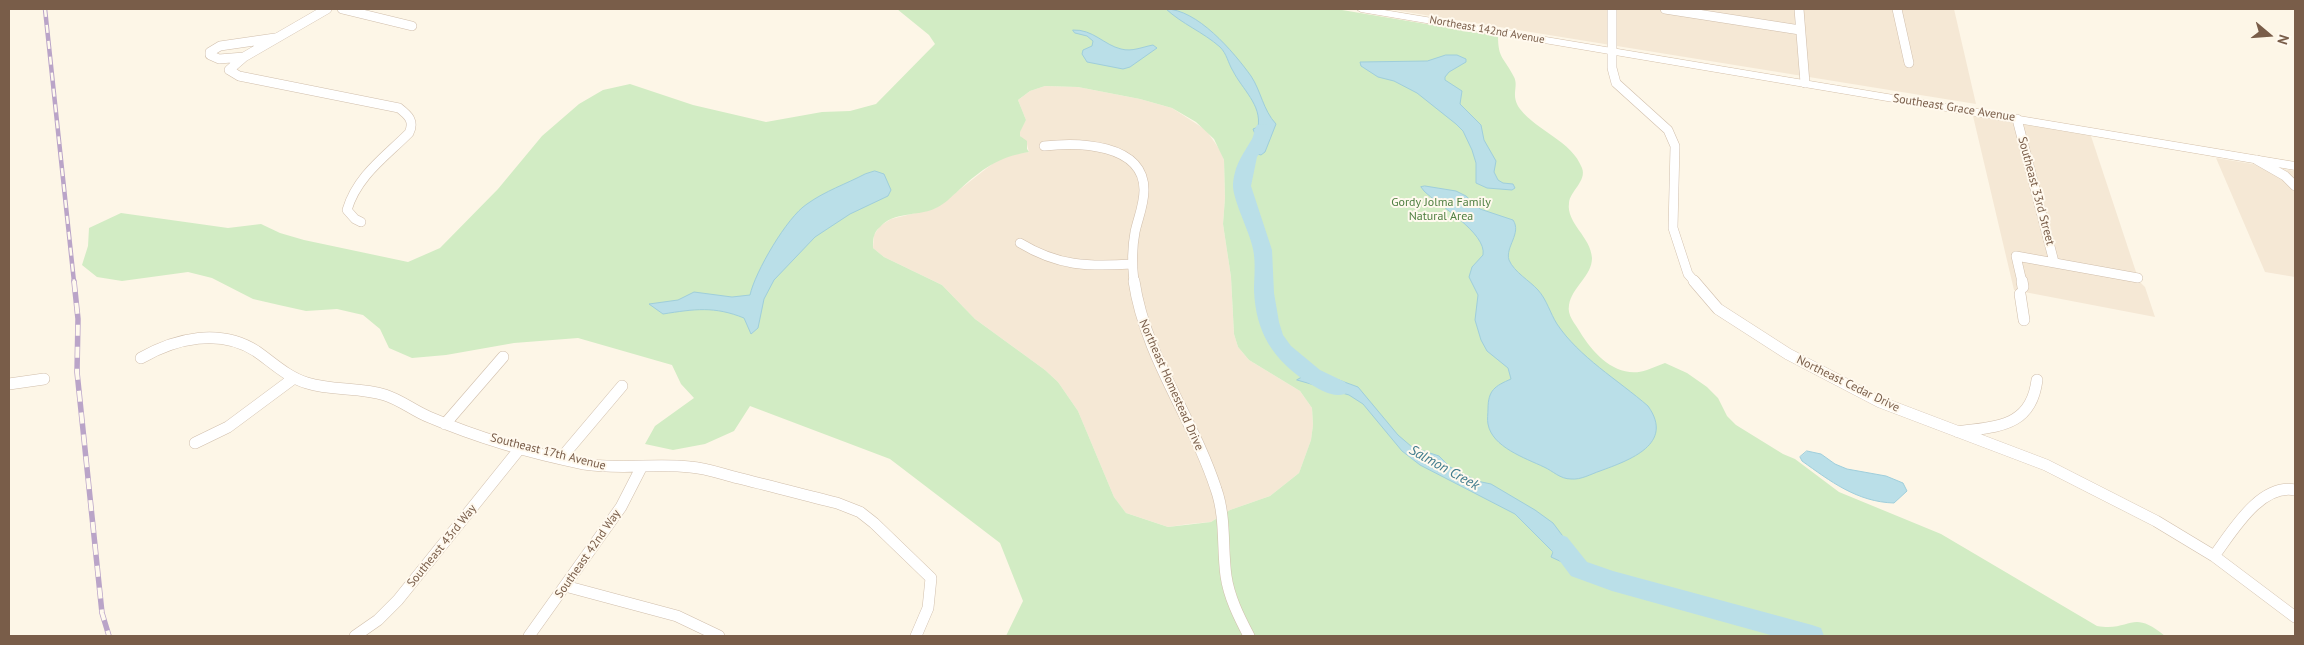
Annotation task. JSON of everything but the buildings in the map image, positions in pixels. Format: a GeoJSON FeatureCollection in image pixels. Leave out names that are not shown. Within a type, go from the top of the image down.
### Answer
{"type":"FeatureCollection","features":[{"type":"Feature","properties":{"kind":"street"},"geometry":{"type":"LineString","coordinates":[[326,9],[244,57],[230,67],[230,70],[239,76],[399,108],[410,117],[413,121],[408,133],[365,175],[348,201],[346,210],[361,222]]}},
{"type":"Feature","properties":{"kind":"street"},"geometry":{"type":"LineString","coordinates":[[342,9],[412,26]]}},
{"type":"Feature","properties":{"kind":"street","name":"Northeast 142nd Avenue"},"geometry":{"type":"LineString","coordinates":[[1360,9],[1613,51]]}},
{"type":"Feature","properties":{"kind":"street","name":"Northeast Cedar Drive"},"geometry":{"type":"LineString","coordinates":[[1612,9],[1612,68],[1616,83],[1668,130],[1675,146],[1672,228],[1688,274],[1718,309],[1788,354],[1880,402],[2046,465],[2156,521],[2214,556],[2295,617]]}},
{"type":"Feature","properties":{"kind":"street"},"geometry":{"type":"LineString","coordinates":[[1665,9],[1703,12],[1800,30]]}},
{"type":"Feature","properties":{"kind":"street"},"geometry":{"type":"LineString","coordinates":[[1799,9],[1804,83]]}},
{"type":"Feature","properties":{"kind":"street"},"geometry":{"type":"LineString","coordinates":[[1897,9],[1909,63]]}},
{"type":"Feature","properties":{"kind":"street"},"geometry":{"type":"LineString","coordinates":[[244,57],[219,59],[210,55],[210,52],[220,46],[275,38]]}},
{"type":"Feature","properties":{"kind":"street","name":"Southeast Grace Avenue"},"geometry":{"type":"LineString","coordinates":[[1613,51],[2295,166]]}},
{"type":"Feature","properties":{"kind":"street","name":"Southeast 33rd Street"},"geometry":{"type":"LineString","coordinates":[[2017,119],[2054,262]]}},
{"type":"Feature","properties":{"kind":"street","name":"Northeast Homestead Drive"},"geometry":{"type":"LineString","coordinates":[[1044,146],[1085,143],[1107,148],[1124,157],[1138,170],[1144,183],[1144,198],[1135,232],[1132,264],[1140,313],[1219,498],[1224,535],[1226,578],[1238,616],[1249,636]]}},
{"type":"Feature","properties":{"kind":"street"},"geometry":{"type":"LineString","coordinates":[[2257,159],[2278,171],[2295,184]]}},
{"type":"Feature","properties":{"kind":"street"},"geometry":{"type":"LineString","coordinates":[[1020,243],[1038,255],[1064,264],[1093,267],[1132,264]]}},
{"type":"Feature","properties":{"kind":"street"},"geometry":{"type":"LineString","coordinates":[[2024,320],[2016,256],[2138,278]]}},
{"type":"Feature","properties":{"kind":"street","name":"Southeast 17th Avenue"},"geometry":{"type":"LineString","coordinates":[[141,358],[179,340],[225,339],[254,350],[294,378],[318,386],[374,392],[388,396],[425,416],[445,424],[521,447],[593,465],[641,468],[675,465],[693,467],[837,503],[860,512],[874,523],[931,578],[932,594],[927,614],[916,636]]}},
{"type":"Feature","properties":{"kind":"street"},"geometry":{"type":"LineString","coordinates":[[445,424],[503,357]]}},
{"type":"Feature","properties":{"kind":"street"},"geometry":{"type":"LineString","coordinates":[[196,443],[228,427],[294,378]]}},
{"type":"Feature","properties":{"kind":"street"},"geometry":{"type":"LineString","coordinates":[[9,384],[44,379]]}},
{"type":"Feature","properties":{"kind":"street"},"geometry":{"type":"LineString","coordinates":[[1957,432],[2012,423],[2032,401],[2037,380]]}},
{"type":"Feature","properties":{"kind":"street"},"geometry":{"type":"LineString","coordinates":[[562,457],[622,386]]}},
{"type":"Feature","properties":{"kind":"street","name":"Southeast 43rd Way"},"geometry":{"type":"LineString","coordinates":[[354,636],[378,620],[398,600],[521,447]]}},
{"type":"Feature","properties":{"kind":"street","name":"Southeast 42nd Way"},"geometry":{"type":"LineString","coordinates":[[529,636],[621,507],[641,468]]}},
{"type":"Feature","properties":{"kind":"street"},"geometry":{"type":"LineString","coordinates":[[2214,556],[2255,502],[2286,488],[2295,490]]}},
{"type":"Feature","properties":{"kind":"street"},"geometry":{"type":"LineString","coordinates":[[565,586],[677,616],[719,636]]}},
{"type":"Feature","properties":{"kind":"shaded area"},"geometry":{"type":"Polygon","coordinates":[[[1388,9],[1954,9],[1976,104],[1388,9]]]}},
{"type":"Feature","properties":{"kind":"shaded area"},"geometry":{"type":"Polygon","coordinates":[[[1045,86],[1078,87],[1140,99],[1172,108],[1206,130],[1220,150],[1224,160],[1225,198],[1223,224],[1231,277],[1234,334],[1238,347],[1249,360],[1300,391],[1312,408],[1313,425],[1311,440],[1299,473],[1270,496],[1230,510],[1211,522],[1168,527],[1126,513],[1114,497],[1078,411],[1058,382],[1045,370],[975,319],[942,285],[884,257],[873,248],[874,235],[880,226],[891,219],[936,208],[996,161],[1009,155],[1029,152],[1027,144],[1020,136],[1020,131],[1026,120],[1018,100],[1030,91],[1045,86]]]}},
{"type":"Feature","properties":{"kind":"shaded area"},"geometry":{"type":"Polygon","coordinates":[[[1973,116],[2091,136],[2139,281],[2145,287],[2155,317],[2014,290],[1973,116]]]}},
{"type":"Feature","properties":{"kind":"shaded area"},"geometry":{"type":"Polygon","coordinates":[[[2216,158],[2295,171],[2295,277],[2265,272],[2216,158]]]}},
{"type":"Feature","properties":{"kind":"green space","name":"Gordy Jolma Family Natural Area"},"geometry":{"type":"Polygon","coordinates":[[[897,9],[1336,9],[1498,36],[1500,54],[1514,77],[1516,84],[1515,95],[1520,109],[1535,124],[1570,150],[1582,168],[1582,177],[1570,199],[1569,210],[1575,224],[1588,243],[1592,258],[1586,276],[1571,299],[1569,313],[1586,341],[1600,357],[1626,372],[1647,370],[1665,363],[1687,373],[1707,387],[1718,398],[1727,416],[1736,425],[1783,454],[1795,459],[1839,492],[1941,534],[2097,626],[2109,627],[2138,622],[2145,623],[2165,636],[1006,636],[1023,601],[1000,543],[890,459],[750,406],[734,431],[705,444],[673,450],[645,444],[655,426],[694,398],[681,384],[672,365],[578,338],[514,343],[446,355],[412,358],[389,348],[380,329],[363,315],[337,309],[306,311],[253,299],[212,278],[188,272],[122,281],[97,277],[82,265],[88,246],[89,228],[121,213],[228,228],[261,224],[280,233],[304,240],[408,262],[440,248],[498,189],[542,136],[579,104],[603,90],[630,84],[693,105],[766,122],[822,112],[850,111],[876,104],[935,44],[929,35],[897,9]],[[1045,86],[1030,91],[1018,100],[1026,120],[1020,136],[1027,141],[1029,152],[1008,157],[991,165],[938,207],[885,222],[875,234],[873,248],[884,257],[942,285],[975,319],[1045,370],[1058,382],[1078,411],[1114,497],[1126,513],[1168,527],[1211,522],[1230,510],[1270,496],[1299,473],[1311,440],[1313,425],[1312,408],[1300,391],[1249,360],[1238,347],[1234,334],[1231,277],[1223,224],[1225,198],[1224,160],[1214,139],[1196,122],[1172,108],[1140,99],[1078,87],[1045,86]]]}},
{"type":"Feature","properties":{"kind":"water"},"geometry":{"type":"Polygon","coordinates":[[[1166,9],[1190,16],[1202,24],[1224,44],[1251,76],[1268,113],[1276,124],[1265,152],[1261,155],[1250,152],[1255,134],[1253,129],[1258,127],[1257,112],[1224,53],[1220,47],[1166,9]]]}},
{"type":"Feature","properties":{"kind":"water"},"geometry":{"type":"Polygon","coordinates":[[[1073,30],[1087,32],[1115,47],[1125,50],[1153,45],[1157,48],[1130,67],[1123,69],[1087,62],[1082,54],[1083,50],[1092,46],[1093,41],[1087,36],[1075,33],[1073,30]]]}},
{"type":"Feature","properties":{"kind":"water"},"geometry":{"type":"Polygon","coordinates":[[[1446,55],[1457,55],[1466,59],[1466,62],[1449,72],[1445,80],[1462,91],[1460,104],[1481,125],[1484,140],[1496,161],[1494,172],[1498,180],[1503,183],[1513,184],[1515,188],[1512,190],[1487,188],[1476,183],[1476,163],[1463,131],[1417,93],[1394,81],[1378,77],[1361,66],[1360,62],[1427,61],[1446,55]]]}},
{"type":"Feature","properties":{"kind":"water"},"geometry":{"type":"Polygon","coordinates":[[[875,171],[884,174],[891,190],[888,196],[850,214],[815,237],[774,280],[764,299],[758,328],[751,334],[744,318],[733,314],[704,310],[663,314],[649,304],[678,300],[694,292],[732,297],[750,295],[758,273],[781,232],[799,211],[828,191],[875,171]]]}},
{"type":"Feature","properties":{"kind":"water"},"geometry":{"type":"Polygon","coordinates":[[[1421,187],[1456,191],[1466,196],[1480,209],[1513,220],[1516,230],[1508,255],[1511,264],[1541,294],[1557,324],[1576,347],[1648,406],[1655,419],[1656,431],[1653,440],[1645,449],[1612,467],[1582,478],[1567,479],[1510,451],[1496,439],[1491,432],[1488,422],[1489,397],[1497,387],[1511,379],[1508,368],[1487,351],[1481,340],[1475,320],[1478,295],[1469,277],[1472,267],[1483,255],[1482,247],[1470,229],[1424,191],[1421,187]]]}},
{"type":"Feature","properties":{"kind":"water"},"geometry":{"type":"Polygon","coordinates":[[[1304,376],[1328,376],[1358,387],[1398,435],[1412,447],[1439,456],[1450,467],[1477,481],[1491,484],[1535,510],[1553,523],[1562,535],[1571,550],[1577,569],[1551,557],[1553,552],[1515,514],[1420,465],[1402,451],[1363,404],[1349,395],[1297,380],[1304,376]]]}},
{"type":"Feature","properties":{"kind":"water"},"geometry":{"type":"Polygon","coordinates":[[[1807,451],[1821,454],[1835,464],[1847,469],[1886,476],[1903,483],[1907,491],[1894,503],[1881,502],[1856,495],[1834,483],[1802,461],[1800,457],[1807,451]]]}},
{"type":"Feature","properties":{"kind":"waterway","name":"Salmon Creek"},"geometry":{"type":"LineString","coordinates":[[1263,129],[1261,138],[1248,157],[1242,186],[1263,250],[1264,293],[1269,322],[1274,337],[1284,351],[1313,375],[1338,388]]}},
{"type":"Feature","properties":{"kind":"waterway","name":"Salmon Creek"},"geometry":{"type":"LineString","coordinates":[[1559,544],[1579,569],[1612,581],[1812,636]]}},
{"type":"Feature","properties":{"kind":"railway"},"geometry":{"type":"LineString","coordinates":[[45,9],[74,282]]}},
{"type":"Feature","properties":{"kind":"railway"},"geometry":{"type":"LineString","coordinates":[[74,281],[78,319],[77,372],[102,613],[109,636]]}}]}
